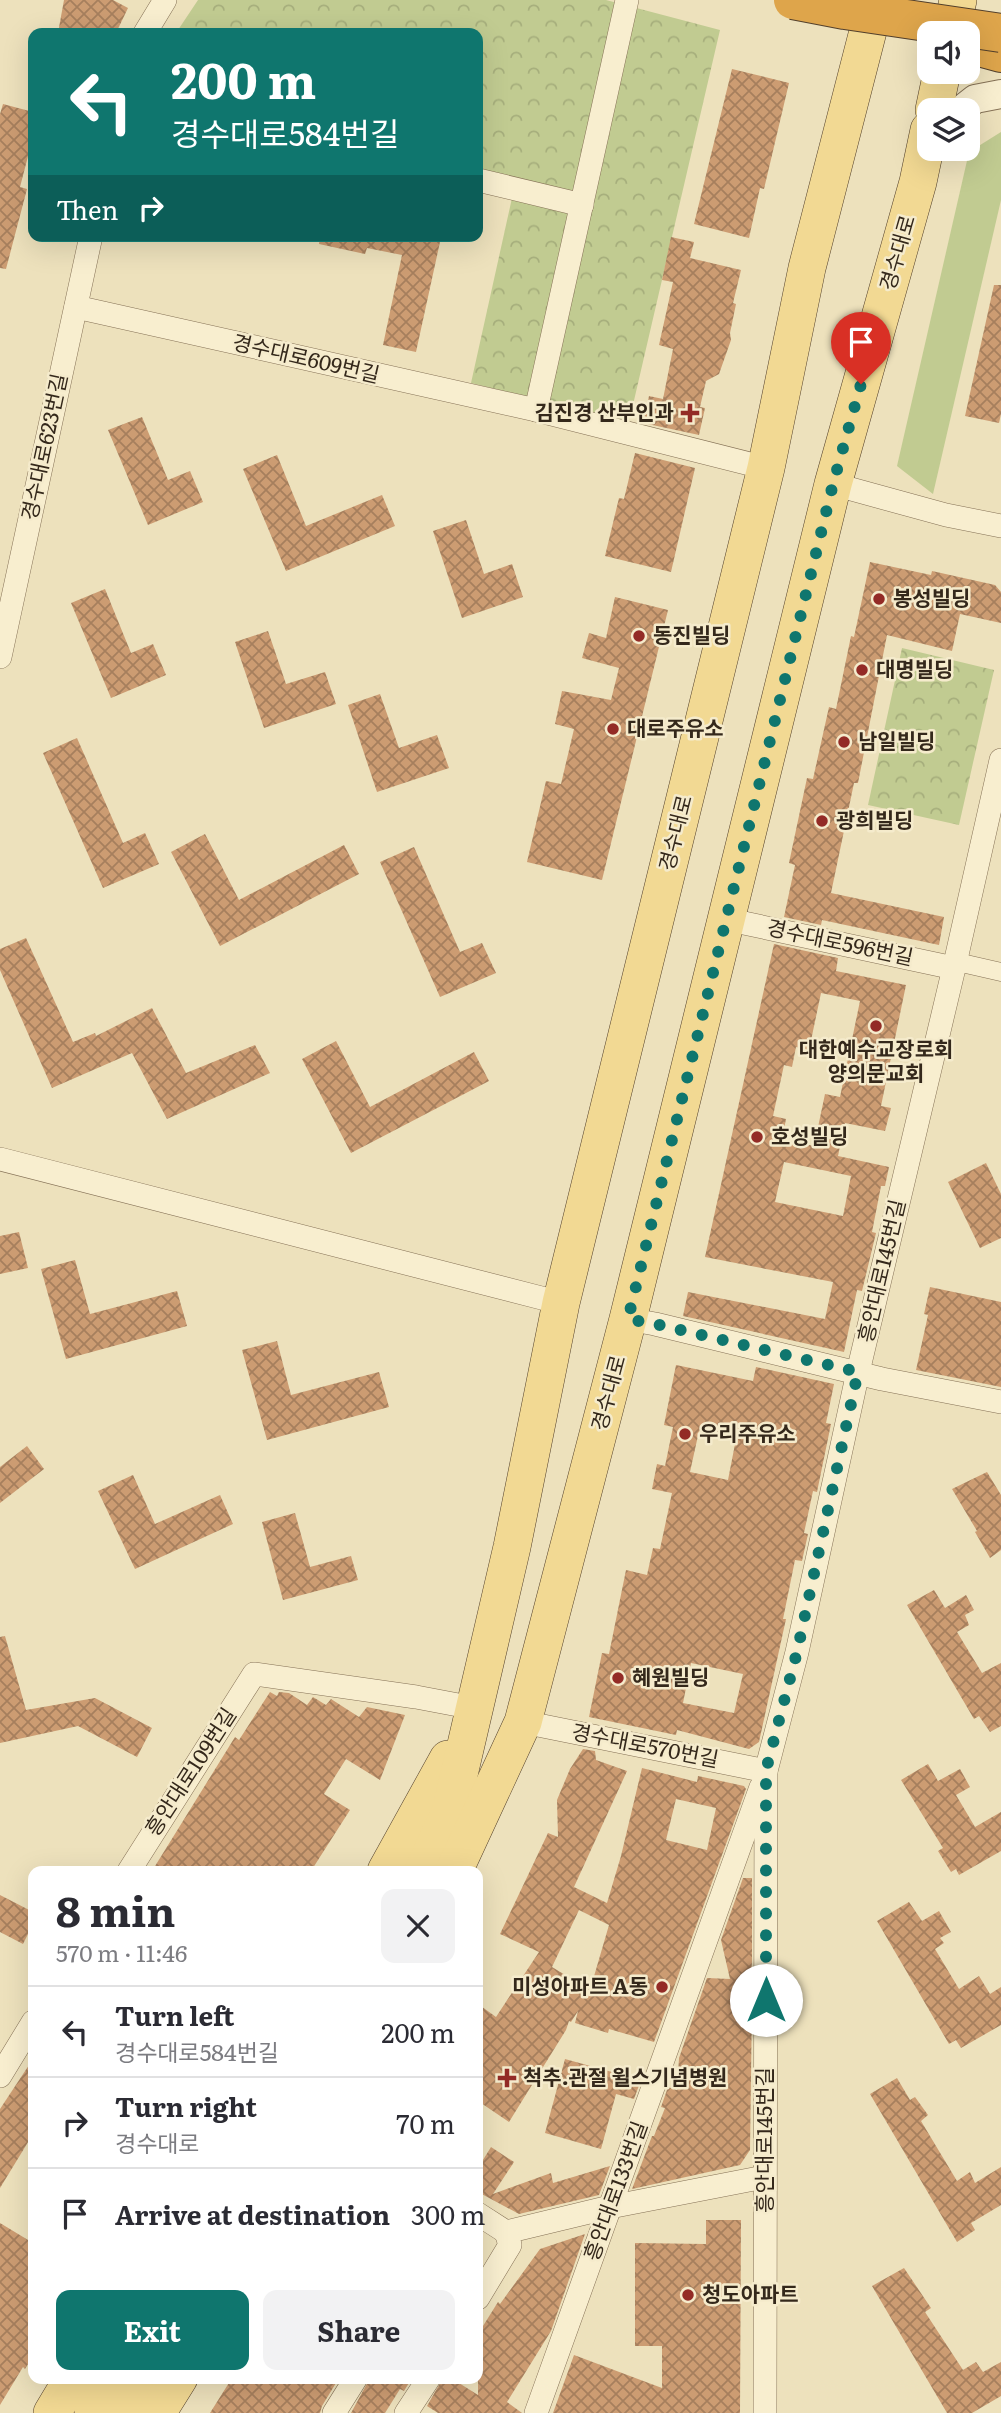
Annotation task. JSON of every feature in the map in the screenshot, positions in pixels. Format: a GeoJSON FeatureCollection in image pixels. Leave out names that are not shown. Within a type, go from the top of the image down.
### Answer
{"type":"FeatureCollection","features":[{"type":"Feature","properties":{"kind":"highway"},"geometry":{"type":"LineString","coordinates":[[793,0],[860,5],[1001,33]]}},
{"type":"Feature","properties":{"kind":"highway"},"geometry":{"type":"LineString","coordinates":[[860,5],[917,28]]}},
{"type":"Feature","properties":{"kind":"highway"},"geometry":{"type":"LineString","coordinates":[[980,47],[1001,53]]}},
{"type":"Feature","properties":{"kind":"main road","name":"경수대로"},"geometry":{"type":"LineString","coordinates":[[425,1866],[451,1809],[512,1547],[561,1303],[766,468],[860,5]]}},
{"type":"Feature","properties":{"kind":"main road","name":"경수대로"},"geometry":{"type":"LineString","coordinates":[[456,1866],[523,1722],[628,1319],[833,484],[922,161]]}},
{"type":"Feature","properties":{"kind":"main road"},"geometry":{"type":"LineString","coordinates":[[389,1866],[427,1800],[474,1708]]}},
{"type":"Feature","properties":{"kind":"main road"},"geometry":{"type":"LineString","coordinates":[[479,1866],[493,1831],[523,1722]]}},
{"type":"Feature","properties":{"kind":"main road"},"geometry":{"type":"LineString","coordinates":[[52,2413],[70,2384]]}},
{"type":"Feature","properties":{"kind":"main road"},"geometry":{"type":"LineString","coordinates":[[93,2413],[110,2384]]}},
{"type":"Feature","properties":{"kind":"main road"},"geometry":{"type":"LineString","coordinates":[[122,2413],[140,2384]]}},
{"type":"Feature","properties":{"kind":"main road"},"geometry":{"type":"LineString","coordinates":[[157,2413],[175,2384]]}},
{"type":"Feature","properties":{"kind":"street"},"geometry":{"type":"LineString","coordinates":[[148,28],[165,0]]}},
{"type":"Feature","properties":{"kind":"street"},"geometry":{"type":"LineString","coordinates":[[536,410],[627,0]]}},
{"type":"Feature","properties":{"kind":"street"},"geometry":{"type":"LineString","coordinates":[[951,9],[1001,14]]}},
{"type":"Feature","properties":{"kind":"street"},"geometry":{"type":"LineString","coordinates":[[980,98],[1001,94]]}},
{"type":"Feature","properties":{"kind":"street"},"geometry":{"type":"LineString","coordinates":[[918,182],[929,161]]}},
{"type":"Feature","properties":{"kind":"street"},"geometry":{"type":"LineString","coordinates":[[483,181],[582,205]]}},
{"type":"Feature","properties":{"kind":"street","name":"경수대로623번길"},"geometry":{"type":"LineString","coordinates":[[0,657],[90,242]]}},
{"type":"Feature","properties":{"kind":"street","name":"경수대로609번길"},"geometry":{"type":"LineString","coordinates":[[76,307],[536,410],[766,468]]}},
{"type":"Feature","properties":{"kind":"street"},"geometry":{"type":"LineString","coordinates":[[833,484],[946,515],[1001,526]]}},
{"type":"Feature","properties":{"kind":"street","name":"흥안대로145번길"},"geometry":{"type":"LineString","coordinates":[[765,2413],[766,1770],[797,1652],[858,1372],[960,966],[1001,760]]}},
{"type":"Feature","properties":{"kind":"street","name":"경수대로596번길"},"geometry":{"type":"LineString","coordinates":[[725,919],[1001,972]]}},
{"type":"Feature","properties":{"kind":"street"},"geometry":{"type":"LineString","coordinates":[[0,1159],[561,1303]]}},
{"type":"Feature","properties":{"kind":"street"},"geometry":{"type":"LineString","coordinates":[[628,1319],[882,1379],[1001,1402]]}},
{"type":"Feature","properties":{"kind":"street","name":"흥안대로109번길"},"geometry":{"type":"LineString","coordinates":[[132,1866],[254,1674],[474,1708]]}},
{"type":"Feature","properties":{"kind":"street","name":"경수대로570번길"},"geometry":{"type":"LineString","coordinates":[[523,1722],[766,1770]]}},
{"type":"Feature","properties":{"kind":"street","name":"흥안대로133번길"},"geometry":{"type":"LineString","coordinates":[[536,2413],[766,1770]]}},
{"type":"Feature","properties":{"kind":"street"},"geometry":{"type":"LineString","coordinates":[[0,2076],[28,2030]]}},
{"type":"Feature","properties":{"kind":"street"},"geometry":{"type":"LineString","coordinates":[[506,2232],[610,2207],[764,2177]]}},
{"type":"Feature","properties":{"kind":"street"},"geometry":{"type":"LineString","coordinates":[[483,2217],[506,2232],[510,2245],[483,2290]]}},
{"type":"Feature","properties":{"kind":"street"},"geometry":{"type":"LineString","coordinates":[[334,2413],[352,2384]]}},
{"type":"Feature","properties":{"kind":"street"},"geometry":{"type":"LineString","coordinates":[[407,2413],[425,2384]]}},
{"type":"Feature","properties":{"kind":"green space"},"geometry":{"type":"Polygon","coordinates":[[[198,0],[606,0],[720,30],[629,422],[471,383],[516,180],[483,171],[483,28],[179,28],[198,0]]]}},
{"type":"Feature","properties":{"kind":"green space"},"geometry":{"type":"Polygon","coordinates":[[[1001,132],[1001,200],[933,494],[897,466],[967,161],[980,161],[980,145],[1001,132]]]}},
{"type":"Feature","properties":{"kind":"green space"},"geometry":{"type":"Polygon","coordinates":[[[902,648],[994,670],[959,825],[868,805],[902,648]]]}},
{"type":"Feature","properties":{"kind":"building"},"geometry":{"type":"Polygon","coordinates":[[[64,0],[113,0],[128,8],[118,28],[59,28],[64,0]]]}},
{"type":"Feature","properties":{"kind":"building"},"geometry":{"type":"Polygon","coordinates":[[[732,69],[789,83],[764,189],[760,188],[749,238],[694,224],[732,69]]]}},
{"type":"Feature","properties":{"kind":"building"},"geometry":{"type":"Polygon","coordinates":[[[3,104],[28,111],[28,156],[20,187],[27,189],[6,269],[0,268],[0,114],[3,104]]]}},
{"type":"Feature","properties":{"kind":"building"},"geometry":{"type":"Polygon","coordinates":[[[671,237],[694,242],[690,258],[741,270],[733,303],[736,304],[731,340],[719,374],[706,381],[700,407],[705,408],[699,435],[643,423],[649,396],[663,399],[673,349],[659,345],[673,282],[662,280],[671,237]]]}},
{"type":"Feature","properties":{"kind":"building"},"geometry":{"type":"Polygon","coordinates":[[[440,242],[416,352],[383,345],[402,255],[367,248],[365,254],[319,244],[440,242]]]}},
{"type":"Feature","properties":{"kind":"building"},"geometry":{"type":"Polygon","coordinates":[[[994,285],[1001,285],[999,423],[965,416],[994,285]]]}},
{"type":"Feature","properties":{"kind":"building"},"geometry":{"type":"Polygon","coordinates":[[[142,417],[168,480],[190,471],[203,502],[148,525],[108,430],[142,417]]]}},
{"type":"Feature","properties":{"kind":"building"},"geometry":{"type":"Polygon","coordinates":[[[635,453],[695,468],[671,572],[605,556],[619,498],[624,499],[635,453]]]}},
{"type":"Feature","properties":{"kind":"building"},"geometry":{"type":"Polygon","coordinates":[[[277,455],[306,526],[382,495],[395,526],[286,571],[243,469],[277,455]]]}},
{"type":"Feature","properties":{"kind":"building"},"geometry":{"type":"Polygon","coordinates":[[[466,520],[484,574],[512,564],[523,597],[462,618],[433,531],[466,520]]]}},
{"type":"Feature","properties":{"kind":"building"},"geometry":{"type":"Polygon","coordinates":[[[870,562],[931,575],[932,571],[995,585],[1001,592],[1001,623],[960,614],[952,651],[887,635],[858,783],[854,783],[831,893],[944,917],[939,945],[822,920],[821,925],[784,917],[795,865],[789,863],[807,778],[813,779],[829,707],[836,709],[870,562]]]}},
{"type":"Feature","properties":{"kind":"building"},"geometry":{"type":"Polygon","coordinates":[[[105,589],[131,653],[153,644],[166,675],[111,698],[71,603],[105,589]]]}},
{"type":"Feature","properties":{"kind":"building"},"geometry":{"type":"Polygon","coordinates":[[[615,597],[668,610],[602,880],[527,862],[546,781],[561,784],[574,729],[555,724],[562,691],[611,700],[619,668],[582,658],[589,633],[606,638],[615,597]]]}},
{"type":"Feature","properties":{"kind":"building"},"geometry":{"type":"Polygon","coordinates":[[[268,631],[286,684],[325,672],[336,704],[264,728],[235,642],[268,631]]]}},
{"type":"Feature","properties":{"kind":"building"},"geometry":{"type":"Polygon","coordinates":[[[380,694],[399,748],[437,735],[449,768],[377,792],[348,705],[380,694]]]}},
{"type":"Feature","properties":{"kind":"building"},"geometry":{"type":"Polygon","coordinates":[[[77,738],[123,843],[145,833],[159,864],[103,888],[43,753],[77,738]]]}},
{"type":"Feature","properties":{"kind":"building"},"geometry":{"type":"Polygon","coordinates":[[[205,834],[239,900],[344,845],[359,874],[220,946],[171,852],[205,834]]]}},
{"type":"Feature","properties":{"kind":"building"},"geometry":{"type":"Polygon","coordinates":[[[414,847],[460,952],[482,943],[496,973],[440,997],[380,862],[414,847]]]}},
{"type":"Feature","properties":{"kind":"building"},"geometry":{"type":"Polygon","coordinates":[[[26,938],[73,1042],[95,1033],[96,1036],[152,1008],[186,1073],[255,1045],[270,1073],[167,1119],[132,1053],[52,1088],[0,970],[0,949],[26,938]]]}},
{"type":"Feature","properties":{"kind":"building"},"geometry":{"type":"Polygon","coordinates":[[[774,944],[838,958],[836,971],[906,985],[881,1106],[891,1108],[885,1131],[845,1123],[838,1156],[889,1167],[885,1186],[881,1186],[872,1232],[876,1233],[862,1291],[857,1290],[844,1352],[683,1316],[688,1292],[825,1319],[833,1282],[705,1257],[774,944]],[[821,993],[809,1050],[796,1047],[792,1067],[784,1065],[773,1116],[786,1119],[782,1139],[814,1146],[825,1094],[840,1097],[860,1001],[821,993]],[[784,1162],[775,1202],[843,1216],[851,1176],[784,1162]]]}},
{"type":"Feature","properties":{"kind":"building"},"geometry":{"type":"Polygon","coordinates":[[[336,1041],[370,1107],[474,1052],[489,1081],[351,1153],[302,1059],[336,1041]]]}},
{"type":"Feature","properties":{"kind":"building"},"geometry":{"type":"Polygon","coordinates":[[[986,1163],[1001,1194],[1001,1238],[980,1248],[948,1182],[986,1163]]]}},
{"type":"Feature","properties":{"kind":"building"},"geometry":{"type":"Polygon","coordinates":[[[19,1232],[28,1268],[0,1274],[0,1236],[19,1232]]]}},
{"type":"Feature","properties":{"kind":"building"},"geometry":{"type":"Polygon","coordinates":[[[75,1260],[90,1314],[177,1291],[187,1326],[66,1359],[41,1269],[75,1260]]]}},
{"type":"Feature","properties":{"kind":"building"},"geometry":{"type":"Polygon","coordinates":[[[930,1287],[1001,1302],[1001,1387],[916,1370],[928,1315],[924,1314],[930,1287]]]}},
{"type":"Feature","properties":{"kind":"building"},"geometry":{"type":"Polygon","coordinates":[[[277,1341],[291,1395],[379,1372],[389,1407],[267,1440],[242,1350],[277,1341]]]}},
{"type":"Feature","properties":{"kind":"building"},"geometry":{"type":"Polygon","coordinates":[[[676,1365],[753,1381],[756,1367],[834,1384],[826,1423],[831,1424],[817,1492],[813,1491],[804,1533],[808,1534],[802,1561],[795,1560],[783,1619],[786,1619],[759,1742],[749,1749],[677,1730],[676,1735],[589,1717],[602,1653],[609,1654],[626,1570],[647,1575],[653,1548],[660,1549],[672,1493],[652,1489],[657,1464],[665,1466],[673,1427],[664,1425],[676,1365]],[[699,1431],[690,1472],[728,1480],[736,1439],[699,1431]],[[691,1663],[683,1703],[734,1713],[743,1674],[691,1663]]]}},
{"type":"Feature","properties":{"kind":"building"},"geometry":{"type":"Polygon","coordinates":[[[27,1446],[44,1469],[0,1503],[0,1467],[27,1446]]]}},
{"type":"Feature","properties":{"kind":"building"},"geometry":{"type":"Polygon","coordinates":[[[987,1472],[1001,1495],[1001,1550],[990,1558],[952,1489],[987,1472]]]}},
{"type":"Feature","properties":{"kind":"building"},"geometry":{"type":"Polygon","coordinates":[[[133,1475],[155,1524],[220,1495],[233,1524],[135,1569],[98,1491],[133,1475]]]}},
{"type":"Feature","properties":{"kind":"building"},"geometry":{"type":"Polygon","coordinates":[[[295,1513],[310,1567],[351,1556],[358,1580],[283,1600],[262,1522],[295,1513]]]}},
{"type":"Feature","properties":{"kind":"building"},"geometry":{"type":"Polygon","coordinates":[[[934,1590],[945,1608],[966,1595],[974,1610],[965,1615],[969,1625],[957,1632],[982,1673],[1001,1663],[1001,1726],[990,1732],[979,1716],[974,1719],[907,1605],[934,1590]]]}},
{"type":"Feature","properties":{"kind":"building"},"geometry":{"type":"Polygon","coordinates":[[[5,1636],[26,1710],[95,1698],[152,1728],[137,1757],[78,1726],[0,1743],[0,1637],[5,1636]]]}},
{"type":"Feature","properties":{"kind":"building"},"geometry":{"type":"Polygon","coordinates":[[[270,1692],[277,1696],[279,1692],[289,1693],[307,1705],[313,1697],[326,1705],[331,1699],[359,1717],[367,1707],[405,1715],[380,1780],[346,1759],[324,1794],[350,1810],[314,1866],[155,1866],[235,1737],[239,1740],[270,1692]]]}},
{"type":"Feature","properties":{"kind":"building"},"geometry":{"type":"Polygon","coordinates":[[[583,1749],[595,1751],[596,1760],[627,1771],[574,1887],[607,1903],[642,1768],[697,1782],[698,1776],[744,1786],[746,1789],[654,2042],[609,2029],[608,2033],[575,2023],[578,2011],[571,2022],[569,2021],[509,2122],[483,2104],[483,2008],[496,2017],[539,1952],[500,1934],[548,1833],[558,1837],[557,1800],[570,1769],[583,1749]],[[676,1799],[666,1840],[707,1850],[716,1808],[676,1799]],[[579,1910],[552,1967],[590,1990],[609,1925],[579,1910]]]}},
{"type":"Feature","properties":{"kind":"building"},"geometry":{"type":"Polygon","coordinates":[[[928,1764],[938,1781],[960,1769],[970,1787],[956,1795],[975,1827],[1001,1812],[1001,1851],[959,1875],[956,1869],[951,1872],[938,1851],[943,1848],[901,1780],[928,1764]]]}},
{"type":"Feature","properties":{"kind":"building"},"geometry":{"type":"Polygon","coordinates":[[[743,1878],[752,1878],[750,2150],[740,2165],[632,2189],[665,2108],[661,2107],[668,2087],[677,2090],[679,2058],[707,1978],[730,1979],[721,1940],[743,1878]]]}},
{"type":"Feature","properties":{"kind":"building"},"geometry":{"type":"Polygon","coordinates":[[[0,1895],[28,1909],[28,1934],[23,1944],[0,1932],[0,1895]]]}},
{"type":"Feature","properties":{"kind":"building"},"geometry":{"type":"Polygon","coordinates":[[[909,1902],[922,1921],[939,1911],[951,1932],[940,1938],[944,1943],[935,1949],[959,1989],[979,1976],[990,1994],[1001,1987],[1001,2025],[961,2048],[956,2040],[949,2044],[877,1921],[909,1902]]]}},
{"type":"Feature","properties":{"kind":"building"},"geometry":{"type":"Polygon","coordinates":[[[565,2059],[641,2080],[634,2099],[616,2094],[601,2149],[545,2133],[565,2059]]]}},
{"type":"Feature","properties":{"kind":"building"},"geometry":{"type":"Polygon","coordinates":[[[28,2067],[28,2142],[0,2188],[0,2109],[28,2067]]]}},
{"type":"Feature","properties":{"kind":"building"},"geometry":{"type":"Polygon","coordinates":[[[897,2078],[910,2100],[915,2097],[928,2115],[921,2121],[957,2181],[970,2172],[975,2183],[1001,2167],[1001,2205],[971,2223],[975,2230],[957,2242],[870,2094],[897,2078]]]}},
{"type":"Feature","properties":{"kind":"building"},"geometry":{"type":"Polygon","coordinates":[[[491,2147],[514,2162],[493,2194],[551,2173],[553,2183],[610,2166],[599,2195],[519,2214],[483,2195],[483,2160],[491,2147]]]}},
{"type":"Feature","properties":{"kind":"building","name":"청도아파트"},"geometry":{"type":"Polygon","coordinates":[[[706,2220],[741,2220],[740,2413],[553,2413],[574,2355],[662,2388],[662,2346],[635,2346],[635,2243],[706,2244],[706,2220]]]}},
{"type":"Feature","properties":{"kind":"building"},"geometry":{"type":"Polygon","coordinates":[[[0,2223],[28,2240],[28,2364],[25,2369],[23,2367],[0,2405],[0,2223]]]}},
{"type":"Feature","properties":{"kind":"building"},"geometry":{"type":"Polygon","coordinates":[[[585,2234],[551,2331],[507,2402],[522,2413],[438,2413],[427,2406],[440,2384],[461,2384],[478,2395],[478,2384],[483,2384],[483,2326],[498,2302],[500,2304],[540,2249],[585,2234]]]}},
{"type":"Feature","properties":{"kind":"building"},"geometry":{"type":"Polygon","coordinates":[[[904,2268],[931,2308],[925,2312],[963,2370],[976,2362],[983,2372],[1001,2362],[1001,2396],[972,2413],[947,2413],[872,2286],[904,2268]]]}},
{"type":"Feature","properties":{"kind":"building"},"geometry":{"type":"Polygon","coordinates":[[[228,2384],[335,2384],[320,2413],[210,2413],[228,2384]]]}},
{"type":"Feature","properties":{"kind":"building"},"geometry":{"type":"Polygon","coordinates":[[[367,2384],[408,2384],[404,2391],[400,2389],[385,2413],[351,2413],[367,2384]]]}},
{"type":"Feature","properties":{"kind":"place","name":"김진경 산부인과"},"geometry":{"type":"Point","coordinates":[690,413]}},
{"type":"Feature","properties":{"kind":"place","name":"봉성빌딩"},"geometry":{"type":"Point","coordinates":[879,599]}},
{"type":"Feature","properties":{"kind":"place","name":"동진빌딩"},"geometry":{"type":"Point","coordinates":[639,636]}},
{"type":"Feature","properties":{"kind":"place","name":"대명빌딩"},"geometry":{"type":"Point","coordinates":[862,670]}},
{"type":"Feature","properties":{"kind":"place","name":"대로주유소"},"geometry":{"type":"Point","coordinates":[613,729]}},
{"type":"Feature","properties":{"kind":"place","name":"남일빌딩"},"geometry":{"type":"Point","coordinates":[844,742]}},
{"type":"Feature","properties":{"kind":"place","name":"광희빌딩"},"geometry":{"type":"Point","coordinates":[822,821]}},
{"type":"Feature","properties":{"kind":"place","name":"대한예수교장로회 양의문교회"},"geometry":{"type":"Point","coordinates":[876,1026]}},
{"type":"Feature","properties":{"kind":"place","name":"호성빌딩"},"geometry":{"type":"Point","coordinates":[757,1137]}},
{"type":"Feature","properties":{"kind":"place","name":"우리주유소"},"geometry":{"type":"Point","coordinates":[685,1434]}},
{"type":"Feature","properties":{"kind":"place","name":"혜원빌딩"},"geometry":{"type":"Point","coordinates":[618,1678]}},
{"type":"Feature","properties":{"kind":"place","name":"미성아파트 A동"},"geometry":{"type":"Point","coordinates":[662,1987]}},
{"type":"Feature","properties":{"kind":"place","name":"척추.관절 윌스기념병원"},"geometry":{"type":"Point","coordinates":[507,2078]}},
{"type":"Feature","properties":{"kind":"place","name":"청도아파트"},"geometry":{"type":"Point","coordinates":[688,2295]}},
{"type":"Feature","properties":{"kind":"route"},"geometry":{"type":"LineString","coordinates":[[766,2000],[766,1770],[797,1652],[858,1372],[628,1319],[833,484],[861,384]]}}]}
